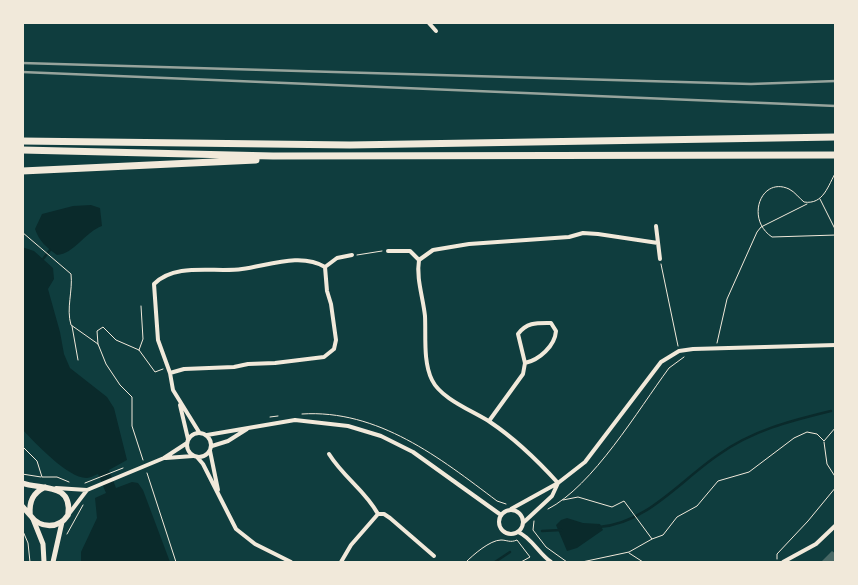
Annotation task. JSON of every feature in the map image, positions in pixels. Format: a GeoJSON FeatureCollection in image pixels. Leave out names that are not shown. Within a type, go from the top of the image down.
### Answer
{"type":"FeatureCollection","features":[{"type":"Feature","properties":{"kind":"highway"},"geometry":{"type":"LineString","coordinates":[[22,137],[52,138],[63,142]]}},
{"type":"Feature","properties":{"kind":"highway"},"geometry":{"type":"LineString","coordinates":[[22,141],[350,145],[836,137]]}},
{"type":"Feature","properties":{"kind":"highway"},"geometry":{"type":"LineString","coordinates":[[22,150],[273,156],[836,155]]}},
{"type":"Feature","properties":{"kind":"highway"},"geometry":{"type":"LineString","coordinates":[[22,171],[262,160],[273,156]]}},
{"type":"Feature","properties":{"kind":"main road"},"geometry":{"type":"LineString","coordinates":[[22,482],[56,488],[67,499],[68,514],[62,522],[50,526],[40,524],[22,506]]}},
{"type":"Feature","properties":{"kind":"main road"},"geometry":{"type":"LineString","coordinates":[[32,517],[30,507],[33,498],[46,487]]}},
{"type":"Feature","properties":{"kind":"street"},"geometry":{"type":"LineString","coordinates":[[428,22],[436,31]]}},
{"type":"Feature","properties":{"kind":"street"},"geometry":{"type":"LineString","coordinates":[[656,226],[660,258]]}},
{"type":"Feature","properties":{"kind":"street"},"geometry":{"type":"LineString","coordinates":[[419,260],[433,250],[469,244],[569,237],[584,233],[658,243]]}},
{"type":"Feature","properties":{"kind":"street"},"geometry":{"type":"LineString","coordinates":[[388,251],[410,251],[419,260],[418,278],[425,316],[428,372],[433,382],[449,398],[489,421],[535,460],[558,483]]}},
{"type":"Feature","properties":{"kind":"street"},"geometry":{"type":"LineString","coordinates":[[324,267],[337,258],[352,256]]}},
{"type":"Feature","properties":{"kind":"street"},"geometry":{"type":"LineString","coordinates":[[324,267],[312,261],[273,262],[241,270],[213,268],[170,274],[160,277],[154,284],[153,294],[157,312],[158,340],[170,373],[173,390],[199,432],[207,435],[295,420],[348,426],[381,436],[439,469],[501,515]]}},
{"type":"Feature","properties":{"kind":"street"},"geometry":{"type":"LineString","coordinates":[[170,373],[184,369],[234,367],[324,357],[334,349],[336,340],[331,304],[326,290],[324,267]]}},
{"type":"Feature","properties":{"kind":"street"},"geometry":{"type":"LineString","coordinates":[[489,421],[523,374],[525,363],[518,334],[524,326],[533,323],[551,323],[556,331],[552,342],[538,359],[525,363]]}},
{"type":"Feature","properties":{"kind":"street"},"geometry":{"type":"LineString","coordinates":[[550,562],[539,553],[524,534],[518,532],[510,534],[503,530],[499,523],[501,515],[558,483],[585,462],[661,362],[680,352],[693,348],[836,345]]}},
{"type":"Feature","properties":{"kind":"street"},"geometry":{"type":"LineString","coordinates":[[178,398],[188,441],[188,450],[203,464],[236,529],[244,537],[291,562]]}},
{"type":"Feature","properties":{"kind":"street"},"geometry":{"type":"LineString","coordinates":[[164,458],[204,456],[211,449],[252,427]]}},
{"type":"Feature","properties":{"kind":"street"},"geometry":{"type":"LineString","coordinates":[[56,488],[89,489],[164,458],[199,432]]}},
{"type":"Feature","properties":{"kind":"street"},"geometry":{"type":"LineString","coordinates":[[207,435],[220,496]]}},
{"type":"Feature","properties":{"kind":"street"},"geometry":{"type":"LineString","coordinates":[[329,454],[344,476],[370,499],[378,514]]}},
{"type":"Feature","properties":{"kind":"street"},"geometry":{"type":"LineString","coordinates":[[518,532],[524,522],[540,505],[552,496],[558,483]]}},
{"type":"Feature","properties":{"kind":"street"},"geometry":{"type":"LineString","coordinates":[[68,514],[89,489]]}},
{"type":"Feature","properties":{"kind":"street"},"geometry":{"type":"LineString","coordinates":[[511,509],[521,514],[524,522]]}},
{"type":"Feature","properties":{"kind":"street"},"geometry":{"type":"LineString","coordinates":[[342,562],[351,545],[378,514],[384,514],[390,518],[434,556]]}},
{"type":"Feature","properties":{"kind":"street"},"geometry":{"type":"LineString","coordinates":[[32,517],[43,544],[44,562]]}},
{"type":"Feature","properties":{"kind":"street"},"geometry":{"type":"LineString","coordinates":[[53,562],[62,522]]}},
{"type":"Feature","properties":{"kind":"street"},"geometry":{"type":"LineString","coordinates":[[783,562],[816,544],[836,525]]}},
{"type":"Feature","properties":{"kind":"path"},"geometry":{"type":"LineString","coordinates":[[716,348],[727,299],[761,227],[808,203],[820,199],[836,172]]}},
{"type":"Feature","properties":{"kind":"path"},"geometry":{"type":"LineString","coordinates":[[808,203],[804,202],[788,188],[773,189],[761,198],[758,204],[757,214],[761,227],[766,233],[778,239],[836,235]]}},
{"type":"Feature","properties":{"kind":"path"},"geometry":{"type":"LineString","coordinates":[[820,199],[836,231]]}},
{"type":"Feature","properties":{"kind":"path"},"geometry":{"type":"LineString","coordinates":[[22,232],[55,259],[72,276],[69,308],[78,360]]}},
{"type":"Feature","properties":{"kind":"path"},"geometry":{"type":"LineString","coordinates":[[352,256],[367,255],[376,250],[388,251]]}},
{"type":"Feature","properties":{"kind":"path"},"geometry":{"type":"LineString","coordinates":[[660,258],[680,352]]}},
{"type":"Feature","properties":{"kind":"path"},"geometry":{"type":"LineString","coordinates":[[139,350],[143,339],[141,306]]}},
{"type":"Feature","properties":{"kind":"path"},"geometry":{"type":"LineString","coordinates":[[72,325],[98,344]]}},
{"type":"Feature","properties":{"kind":"path"},"geometry":{"type":"LineString","coordinates":[[167,368],[155,372],[145,355],[139,350],[116,340],[103,327],[97,331],[98,344],[106,364],[120,385],[132,397],[132,426],[145,465],[152,495],[176,562]]}},
{"type":"Feature","properties":{"kind":"path"},"geometry":{"type":"LineString","coordinates":[[540,505],[544,511],[562,500],[586,479],[669,368]]}},
{"type":"Feature","properties":{"kind":"path"},"geometry":{"type":"LineString","coordinates":[[298,414],[346,417],[386,428],[428,453],[497,501],[509,504]]}},
{"type":"Feature","properties":{"kind":"path"},"geometry":{"type":"LineString","coordinates":[[266,418],[283,416]]}},
{"type":"Feature","properties":{"kind":"path"},"geometry":{"type":"LineString","coordinates":[[824,441],[836,427]]}},
{"type":"Feature","properties":{"kind":"path"},"geometry":{"type":"LineString","coordinates":[[582,562],[629,552],[663,535],[676,517],[697,506],[718,481],[749,472],[794,438],[807,432],[817,434],[824,441],[827,464],[836,478]]}},
{"type":"Feature","properties":{"kind":"path"},"geometry":{"type":"LineString","coordinates":[[22,446],[37,461],[42,477]]}},
{"type":"Feature","properties":{"kind":"path"},"geometry":{"type":"LineString","coordinates":[[137,463],[143,460]]}},
{"type":"Feature","properties":{"kind":"path"},"geometry":{"type":"LineString","coordinates":[[88,482],[129,466]]}},
{"type":"Feature","properties":{"kind":"path"},"geometry":{"type":"LineString","coordinates":[[23,474],[57,477],[72,484]]}},
{"type":"Feature","properties":{"kind":"path"},"geometry":{"type":"LineString","coordinates":[[777,562],[778,554],[836,487]]}},
{"type":"Feature","properties":{"kind":"path"},"geometry":{"type":"LineString","coordinates":[[562,500],[578,497],[612,508],[624,501],[631,507],[652,540]]}},
{"type":"Feature","properties":{"kind":"path"},"geometry":{"type":"LineString","coordinates":[[538,515],[534,520],[533,530],[546,547],[567,562]]}},
{"type":"Feature","properties":{"kind":"path"},"geometry":{"type":"LineString","coordinates":[[22,529],[28,543],[30,562]]}},
{"type":"Feature","properties":{"kind":"path"},"geometry":{"type":"LineString","coordinates":[[466,562],[493,542],[500,540],[510,542],[517,540],[530,557],[522,562]]}},
{"type":"Feature","properties":{"kind":"path"},"geometry":{"type":"LineString","coordinates":[[629,552],[643,562]]}},
{"type":"Feature","properties":{"kind":"water"},"geometry":{"type":"Polygon","coordinates":[[[91,205],[100,208],[102,226],[90,233],[69,251],[57,255],[41,241],[35,229],[42,214],[73,206],[91,205]]]}},
{"type":"Feature","properties":{"kind":"water"},"geometry":{"type":"Polygon","coordinates":[[[22,247],[34,251],[53,268],[54,279],[48,289],[64,354],[70,368],[107,397],[114,408],[127,460],[109,470],[116,488],[132,482],[138,483],[143,490],[170,562],[81,562],[81,552],[97,518],[95,498],[106,493],[98,474],[87,478],[71,473],[53,459],[23,430],[22,247]]]}},
{"type":"Feature","properties":{"kind":"water"},"geometry":{"type":"Polygon","coordinates":[[[567,518],[583,523],[600,524],[603,530],[577,548],[567,551],[556,525],[561,520],[567,518]]]}},
{"type":"Feature","properties":{"kind":"building"},"geometry":{"type":"Polygon","coordinates":[[[832,551],[836,554],[836,562],[821,562],[832,551]]]}},
{"type":"Feature","properties":{"kind":"waterway"},"geometry":{"type":"LineString","coordinates":[[43,259],[50,250]]}},
{"type":"Feature","properties":{"kind":"waterway"},"geometry":{"type":"LineString","coordinates":[[599,527],[616,524],[648,509],[731,446],[772,427],[831,411]]}},
{"type":"Feature","properties":{"kind":"waterway"},"geometry":{"type":"LineString","coordinates":[[542,531],[561,530]]}},
{"type":"Feature","properties":{"kind":"waterway"},"geometry":{"type":"LineString","coordinates":[[495,562],[510,552]]}},
{"type":"Feature","properties":{"kind":"railway"},"geometry":{"type":"LineString","coordinates":[[22,63],[751,84],[836,81]]}},
{"type":"Feature","properties":{"kind":"railway"},"geometry":{"type":"LineString","coordinates":[[22,72],[836,106]]}}]}
